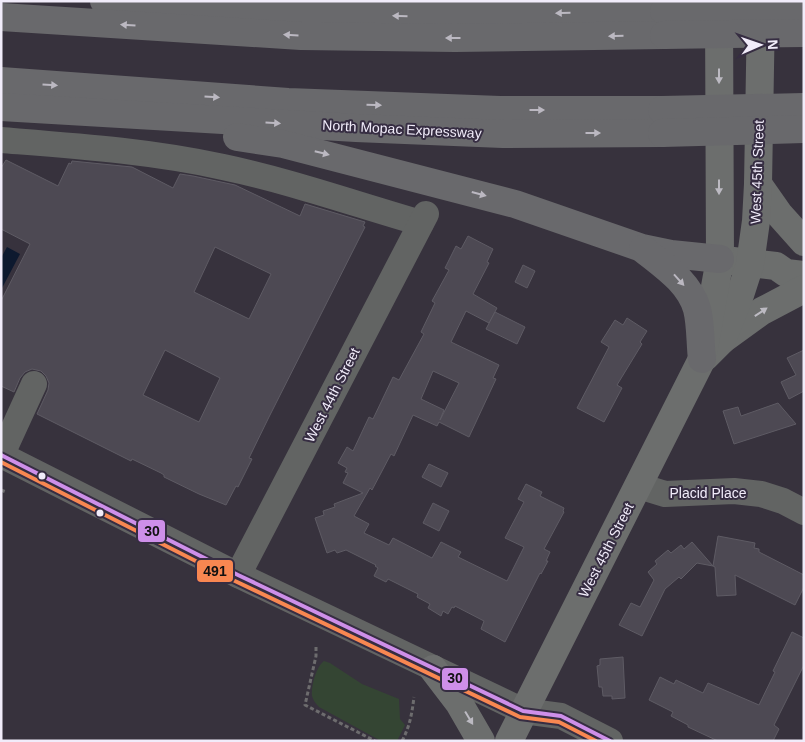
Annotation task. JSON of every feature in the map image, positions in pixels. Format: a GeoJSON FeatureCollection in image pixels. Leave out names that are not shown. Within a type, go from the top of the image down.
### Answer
{"type":"FeatureCollection","features":[{"type":"Feature","properties":{"kind":"highway"},"geometry":{"type":"LineString","coordinates":[[104,1],[286,12],[664,23],[804,33]]}},
{"type":"Feature","properties":{"kind":"highway"},"geometry":{"type":"LineString","coordinates":[[1,17],[301,36],[455,38],[664,23],[804,9]]}},
{"type":"Feature","properties":{"kind":"highway"},"geometry":{"type":"LineString","coordinates":[[1,81],[288,102],[500,110],[662,122],[804,108]]}},
{"type":"Feature","properties":{"kind":"highway","name":"North Mopac Expressway"},"geometry":{"type":"LineString","coordinates":[[1,107],[503,134],[662,122],[804,129]]}},
{"type":"Feature","properties":{"kind":"highway"},"geometry":{"type":"LineString","coordinates":[[120,114],[215,134],[283,144],[360,162],[515,204],[642,248],[720,259]]}},
{"type":"Feature","properties":{"kind":"highway"},"geometry":{"type":"LineString","coordinates":[[642,248],[680,279],[690,294],[697,309],[702,359]]}},
{"type":"Feature","properties":{"kind":"main road","name":"West 45th Street"},"geometry":{"type":"LineString","coordinates":[[509,741],[702,359],[720,259],[719,1]]}},
{"type":"Feature","properties":{"kind":"main road","name":"West 45th Street"},"geometry":{"type":"LineString","coordinates":[[702,359],[722,340],[740,295],[763,265],[756,221],[761,1]]}},
{"type":"Feature","properties":{"kind":"main road"},"geometry":{"type":"LineString","coordinates":[[758,184],[779,214],[804,242]]}},
{"type":"Feature","properties":{"kind":"main road"},"geometry":{"type":"LineString","coordinates":[[720,259],[763,265],[786,274],[804,275]]}},
{"type":"Feature","properties":{"kind":"main road"},"geometry":{"type":"LineString","coordinates":[[763,265],[786,261],[804,263]]}},
{"type":"Feature","properties":{"kind":"main road"},"geometry":{"type":"LineString","coordinates":[[722,340],[762,311],[804,289]]}},
{"type":"Feature","properties":{"kind":"main road"},"geometry":{"type":"LineString","coordinates":[[433,669],[459,703],[481,741]]}},
{"type":"Feature","properties":{"kind":"street","name":"West 44th Street"},"geometry":{"type":"LineString","coordinates":[[1,140],[151,153],[224,167],[423,218],[238,575]]}},
{"type":"Feature","properties":{"kind":"street"},"geometry":{"type":"LineString","coordinates":[[34,384],[1,456],[238,575],[433,669],[523,711],[561,716],[610,741]]}},
{"type":"Feature","properties":{"kind":"street","name":"Placid Place"},"geometry":{"type":"LineString","coordinates":[[639,486],[665,494],[734,491],[761,494],[783,501],[804,512]]}},
{"type":"Feature","properties":{"kind":"path"},"geometry":{"type":"LineString","coordinates":[[1,490],[6,492]]}},
{"type":"Feature","properties":{"kind":"path"},"geometry":{"type":"LineString","coordinates":[[316,647],[316,656],[305,705],[375,741]]}},
{"type":"Feature","properties":{"kind":"path"},"geometry":{"type":"LineString","coordinates":[[402,741],[410,723],[414,697]]}},
{"type":"Feature","properties":{"kind":"green space"},"geometry":{"type":"Polygon","coordinates":[[[324,661],[362,684],[399,699],[400,719],[405,725],[397,741],[381,741],[318,706],[312,696],[312,687],[316,672],[324,661]]]}},
{"type":"Feature","properties":{"kind":"water"},"geometry":{"type":"Polygon","coordinates":[[[7,247],[20,254],[1,290],[1,258],[7,247]]]}},
{"type":"Feature","properties":{"kind":"building"},"geometry":{"type":"Polygon","coordinates":[[[6,160],[58,186],[69,163],[71,164],[72,161],[132,167],[173,188],[180,174],[235,185],[300,216],[305,204],[365,222],[363,226],[365,227],[249,458],[252,459],[238,487],[236,486],[226,505],[199,494],[164,477],[161,473],[132,459],[131,461],[37,414],[48,390],[49,383],[41,371],[32,369],[25,372],[14,392],[1,386],[1,301],[30,244],[1,229],[1,168],[6,160]],[[215,247],[194,292],[249,319],[271,274],[215,247]],[[165,350],[143,395],[199,422],[220,378],[165,350]]]}},
{"type":"Feature","properties":{"kind":"building"},"geometry":{"type":"Polygon","coordinates":[[[468,236],[493,249],[487,262],[489,263],[473,294],[497,308],[489,323],[466,311],[451,342],[499,365],[493,378],[496,379],[469,437],[439,422],[437,426],[413,415],[394,456],[391,454],[372,490],[370,488],[354,516],[369,524],[364,533],[389,545],[393,538],[432,558],[441,542],[461,552],[458,557],[507,581],[524,547],[505,538],[524,502],[518,499],[526,484],[542,492],[540,496],[564,508],[564,512],[544,549],[550,552],[546,561],[548,561],[505,642],[481,629],[484,621],[455,606],[454,608],[452,607],[448,614],[443,611],[441,616],[428,608],[430,604],[417,597],[418,594],[388,579],[386,582],[374,576],[378,568],[376,565],[346,550],[337,553],[335,550],[327,553],[315,518],[324,515],[323,511],[335,507],[334,504],[363,493],[343,483],[348,473],[345,472],[347,468],[338,463],[347,447],[353,451],[369,417],[373,419],[393,377],[399,380],[424,334],[421,332],[435,303],[432,301],[449,270],[445,268],[456,246],[461,249],[468,236]],[[433,371],[421,399],[444,410],[440,420],[459,383],[433,371]]]}},
{"type":"Feature","properties":{"kind":"building"},"geometry":{"type":"Polygon","coordinates":[[[523,265],[535,271],[527,288],[515,282],[523,265]]]}},
{"type":"Feature","properties":{"kind":"building"},"geometry":{"type":"Polygon","coordinates":[[[495,312],[525,327],[517,344],[486,329],[495,312]]]}},
{"type":"Feature","properties":{"kind":"building"},"geometry":{"type":"Polygon","coordinates":[[[627,318],[647,331],[640,342],[642,344],[617,385],[622,388],[604,422],[577,408],[609,347],[601,342],[615,320],[623,325],[627,318]]]}},
{"type":"Feature","properties":{"kind":"building"},"geometry":{"type":"Polygon","coordinates":[[[804,350],[804,391],[789,399],[781,382],[796,375],[787,358],[804,350]]]}},
{"type":"Feature","properties":{"kind":"building"},"geometry":{"type":"Polygon","coordinates":[[[778,403],[796,424],[734,444],[723,411],[738,407],[741,416],[778,403]]]}},
{"type":"Feature","properties":{"kind":"building"},"geometry":{"type":"Polygon","coordinates":[[[429,464],[448,473],[441,487],[422,477],[429,464]]]}},
{"type":"Feature","properties":{"kind":"building"},"geometry":{"type":"Polygon","coordinates":[[[433,503],[449,511],[439,531],[423,523],[433,503]]]}},
{"type":"Feature","properties":{"kind":"building"},"geometry":{"type":"Polygon","coordinates":[[[718,536],[755,543],[754,548],[759,549],[759,552],[804,575],[804,587],[795,605],[735,575],[736,595],[717,596],[715,567],[713,566],[718,536]]]}},
{"type":"Feature","properties":{"kind":"building"},"geometry":{"type":"Polygon","coordinates":[[[692,542],[713,566],[697,563],[681,579],[679,577],[665,589],[642,636],[619,625],[631,603],[640,607],[654,580],[648,572],[657,564],[655,561],[668,550],[671,553],[681,545],[684,549],[692,542]]]}},
{"type":"Feature","properties":{"kind":"building"},"geometry":{"type":"Polygon","coordinates":[[[792,632],[804,638],[804,665],[774,725],[779,729],[773,741],[718,741],[688,727],[688,725],[671,716],[673,712],[649,700],[660,677],[674,684],[676,680],[703,693],[708,683],[759,705],[792,632]]]}},
{"type":"Feature","properties":{"kind":"building"},"geometry":{"type":"Polygon","coordinates":[[[623,657],[625,698],[612,699],[612,696],[603,696],[602,687],[599,687],[597,666],[600,665],[600,659],[623,657]]]}},
{"type":"Feature","properties":{"kind":"transit line","name":"30"},"geometry":{"type":"LineString","coordinates":[[1,455],[238,575],[523,711],[561,716],[610,741]]}},
{"type":"Feature","properties":{"kind":"transit line","name":"491"},"geometry":{"type":"LineString","coordinates":[[1,462],[235,581],[520,717],[559,722],[596,741]]}}]}
